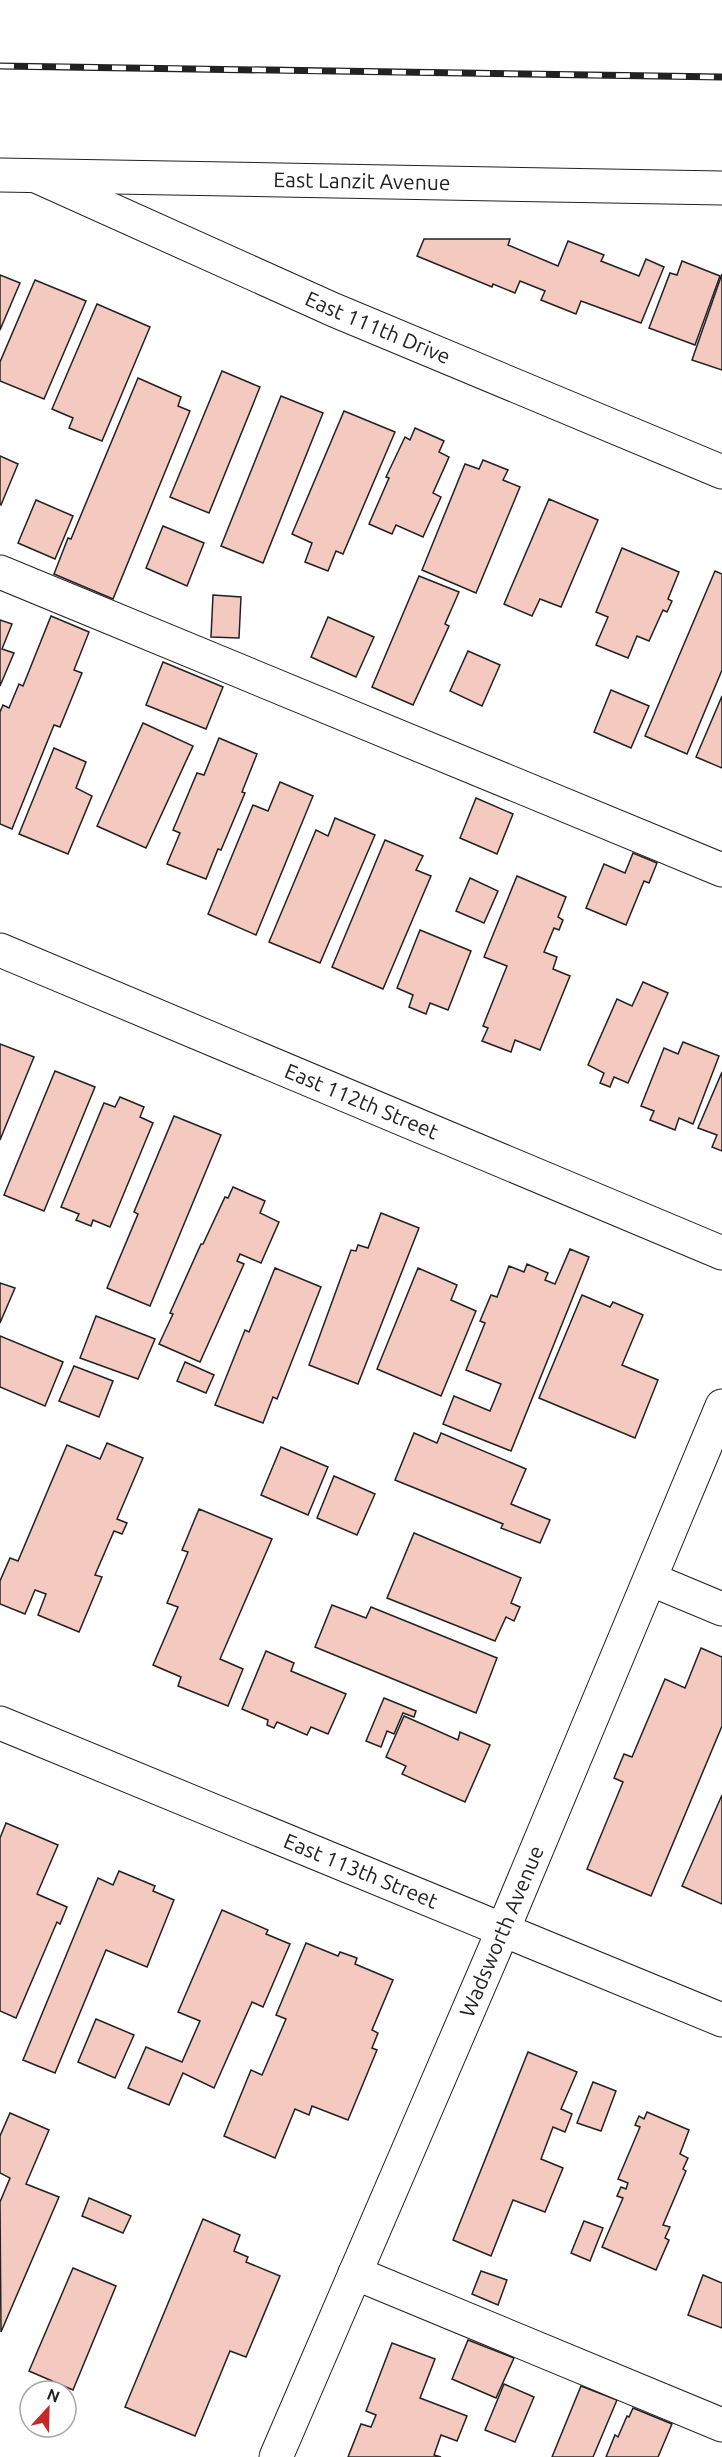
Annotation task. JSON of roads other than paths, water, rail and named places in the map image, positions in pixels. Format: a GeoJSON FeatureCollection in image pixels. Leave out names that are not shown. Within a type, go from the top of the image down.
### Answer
{"type":"FeatureCollection","features":[{"type":"Feature","properties":{"kind":"street","name":"East Lanzit Avenue"},"geometry":{"type":"LineString","coordinates":[[0,175],[722,188]]}},
{"type":"Feature","properties":{"kind":"street","name":"East 111th Drive"},"geometry":{"type":"LineString","coordinates":[[36,176],[334,310],[722,472]]}},
{"type":"Feature","properties":{"kind":"street"},"geometry":{"type":"LineString","coordinates":[[0,572],[722,870]]}},
{"type":"Feature","properties":{"kind":"street","name":"East 112th Street"},"geometry":{"type":"LineString","coordinates":[[0,950],[722,1253]]}},
{"type":"Feature","properties":{"kind":"street","name":"Wadsworth Avenue"},"geometry":{"type":"LineString","coordinates":[[276,2457],[503,1930],[722,1406]]}},
{"type":"Feature","properties":{"kind":"street"},"geometry":{"type":"LineString","coordinates":[[650,1579],[722,1609]]}},
{"type":"Feature","properties":{"kind":"street","name":"East 113th Street"},"geometry":{"type":"LineString","coordinates":[[0,1723],[722,2020]]}},
{"type":"Feature","properties":{"kind":"street"},"geometry":{"type":"LineString","coordinates":[[355,2273],[722,2425]]}},
{"type":"Feature","properties":{"kind":"railway"},"geometry":{"type":"LineString","coordinates":[[0,66],[722,77]]}}]}
